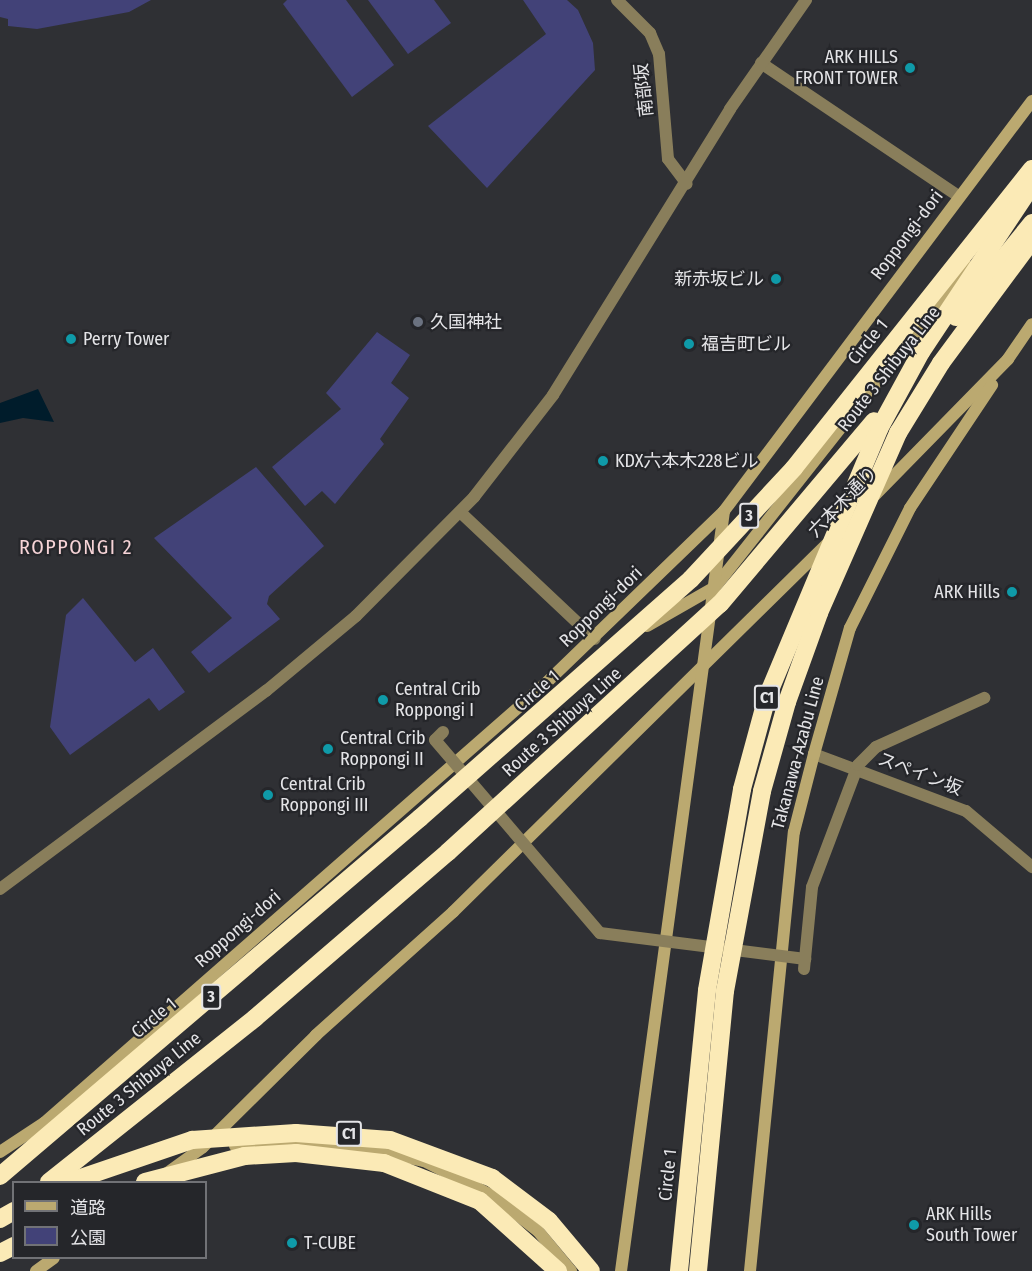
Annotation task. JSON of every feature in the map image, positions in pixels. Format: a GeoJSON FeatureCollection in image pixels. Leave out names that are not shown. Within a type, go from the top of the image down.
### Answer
{"type":"FeatureCollection","features":[{"type":"Feature","properties":{"kind":"highway","name":"Circle 1"},"geometry":{"type":"LineString","coordinates":[[0,1176],[561,699],[691,579],[794,468],[1032,169]]}},
{"type":"Feature","properties":{"kind":"highway","name":"Circle 1"},"geometry":{"type":"LineString","coordinates":[[679,1271],[707,990],[742,789],[767,697],[799,609],[879,429],[921,352],[1032,185]]}},
{"type":"Feature","properties":{"kind":"highway","name":"Route 3 Shibuya Line"},"geometry":{"type":"LineString","coordinates":[[50,1181],[360,927],[720,604],[824,486],[1032,223]]}},
{"type":"Feature","properties":{"kind":"highway","name":"C1"},"geometry":{"type":"LineString","coordinates":[[698,1271],[725,991],[762,791],[788,702],[824,603],[898,433],[941,363],[1032,240]]}},
{"type":"Feature","properties":{"kind":"highway","name":"C1"},"geometry":{"type":"LineString","coordinates":[[72,1181],[192,1140],[296,1132],[390,1140],[492,1178],[549,1221],[591,1271]]}},
{"type":"Feature","properties":{"kind":"highway"},"geometry":{"type":"LineString","coordinates":[[148,1181],[245,1156],[296,1153],[384,1163],[480,1201],[558,1271]]}},
{"type":"Feature","properties":{"kind":"main road","name":"Roppongi-dori"},"geometry":{"type":"LineString","coordinates":[[1,1150],[44,1123],[544,685],[595,639],[724,511],[957,196],[1032,101]]}},
{"type":"Feature","properties":{"kind":"main road"},"geometry":{"type":"LineString","coordinates":[[544,685],[715,587],[1032,185]]}},
{"type":"Feature","properties":{"kind":"main road"},"geometry":{"type":"LineString","coordinates":[[1008,359],[1032,324]]}},
{"type":"Feature","properties":{"kind":"main road","name":"六本木通り"},"geometry":{"type":"LineString","coordinates":[[704,669],[1008,359]]}},
{"type":"Feature","properties":{"kind":"main road","name":"Takanawa-Azabu Line"},"geometry":{"type":"LineString","coordinates":[[750,1271],[794,832],[814,754],[850,628],[910,508],[1008,359]]}},
{"type":"Feature","properties":{"kind":"main road"},"geometry":{"type":"LineString","coordinates":[[621,1271],[724,511]]}},
{"type":"Feature","properties":{"kind":"main road"},"geometry":{"type":"LineString","coordinates":[[156,1181],[203,1147],[704,669]]}},
{"type":"Feature","properties":{"kind":"main road"},"geometry":{"type":"LineString","coordinates":[[203,1147],[349,1146],[424,1161],[493,1196],[538,1231],[571,1271]]}},
{"type":"Feature","properties":{"kind":"main road"},"geometry":{"type":"LineString","coordinates":[[36,1271],[51,1259]]}},
{"type":"Feature","properties":{"kind":"street","name":"南部坂"},"geometry":{"type":"LineString","coordinates":[[617,0],[650,33],[659,54],[668,159],[687,184]]}},
{"type":"Feature","properties":{"kind":"street"},"geometry":{"type":"LineString","coordinates":[[0,889],[266,691],[356,616],[460,512],[553,394],[761,63],[806,0]]}},
{"type":"Feature","properties":{"kind":"street"},"geometry":{"type":"LineString","coordinates":[[761,63],[957,196]]}},
{"type":"Feature","properties":{"kind":"street"},"geometry":{"type":"LineString","coordinates":[[460,512],[595,639]]}},
{"type":"Feature","properties":{"kind":"street"},"geometry":{"type":"LineString","coordinates":[[443,732],[435,740],[600,933],[805,964],[812,887],[858,765],[876,747],[984,698]]}},
{"type":"Feature","properties":{"kind":"street","name":"スペイン坂"},"geometry":{"type":"LineString","coordinates":[[814,754],[966,811],[1032,867]]}},
{"type":"Feature","properties":{"kind":"green space"},"geometry":{"type":"Polygon","coordinates":[[[0,0],[151,0],[129,12],[37,29],[8,26],[8,19],[0,17],[0,0]]]}},
{"type":"Feature","properties":{"kind":"green space"},"geometry":{"type":"Polygon","coordinates":[[[287,0],[346,0],[394,65],[352,97],[283,4],[287,0]]]}},
{"type":"Feature","properties":{"kind":"green space"},"geometry":{"type":"Polygon","coordinates":[[[368,0],[434,0],[451,23],[408,54],[368,0]]]}},
{"type":"Feature","properties":{"kind":"green space"},"geometry":{"type":"Polygon","coordinates":[[[523,0],[567,0],[578,10],[593,43],[595,70],[487,188],[428,126],[546,34],[523,0]]]}},
{"type":"Feature","properties":{"kind":"green space"},"geometry":{"type":"Polygon","coordinates":[[[377,332],[410,355],[391,383],[409,398],[380,439],[384,444],[335,504],[322,491],[305,506],[272,467],[341,409],[326,393],[377,332]]]}},
{"type":"Feature","properties":{"kind":"green space"},"geometry":{"type":"Polygon","coordinates":[[[256,467],[324,546],[269,596],[267,604],[280,619],[209,673],[191,652],[232,618],[154,538],[256,467]]]}},
{"type":"Feature","properties":{"kind":"green space"},"geometry":{"type":"Polygon","coordinates":[[[83,598],[135,662],[153,648],[185,692],[159,711],[149,698],[70,755],[50,727],[66,615],[83,598]]]}},
{"type":"Feature","properties":{"kind":"water"},"geometry":{"type":"Polygon","coordinates":[[[38,389],[54,422],[23,418],[0,423],[0,403],[38,389]]]}},
{"type":"Feature","properties":{"kind":"place","name":"ARK HILLS FRONT TOWER"},"geometry":{"type":"Point","coordinates":[910,68]}},
{"type":"Feature","properties":{"kind":"place","name":"新赤坂ビル"},"geometry":{"type":"Point","coordinates":[776,279]}},
{"type":"Feature","properties":{"kind":"place","name":"久国神社"},"geometry":{"type":"Point","coordinates":[418,322]}},
{"type":"Feature","properties":{"kind":"place","name":"Perry Tower"},"geometry":{"type":"Point","coordinates":[71,339]}},
{"type":"Feature","properties":{"kind":"place","name":"福吉町ビル"},"geometry":{"type":"Point","coordinates":[689,344]}},
{"type":"Feature","properties":{"kind":"place","name":"KDX六本木228ビル"},"geometry":{"type":"Point","coordinates":[603,461]}},
{"type":"Feature","properties":{"kind":"place","name":"ARK Hills"},"geometry":{"type":"Point","coordinates":[1012,592]}},
{"type":"Feature","properties":{"kind":"place","name":"Central Crib Roppongi I"},"geometry":{"type":"Point","coordinates":[383,700]}},
{"type":"Feature","properties":{"kind":"place","name":"Central Crib Roppongi II"},"geometry":{"type":"Point","coordinates":[328,749]}},
{"type":"Feature","properties":{"kind":"place","name":"Central Crib Roppongi III"},"geometry":{"type":"Point","coordinates":[268,795]}},
{"type":"Feature","properties":{"kind":"place","name":"ARK Hills South Tower"},"geometry":{"type":"Point","coordinates":[914,1225]}},
{"type":"Feature","properties":{"kind":"place","name":"T-CUBE"},"geometry":{"type":"Point","coordinates":[292,1243]}},
{"type":"Feature","properties":{"kind":"district","name":"ROPPONGI 2"},"geometry":{"type":"Point","coordinates":[76,547]}}]}
